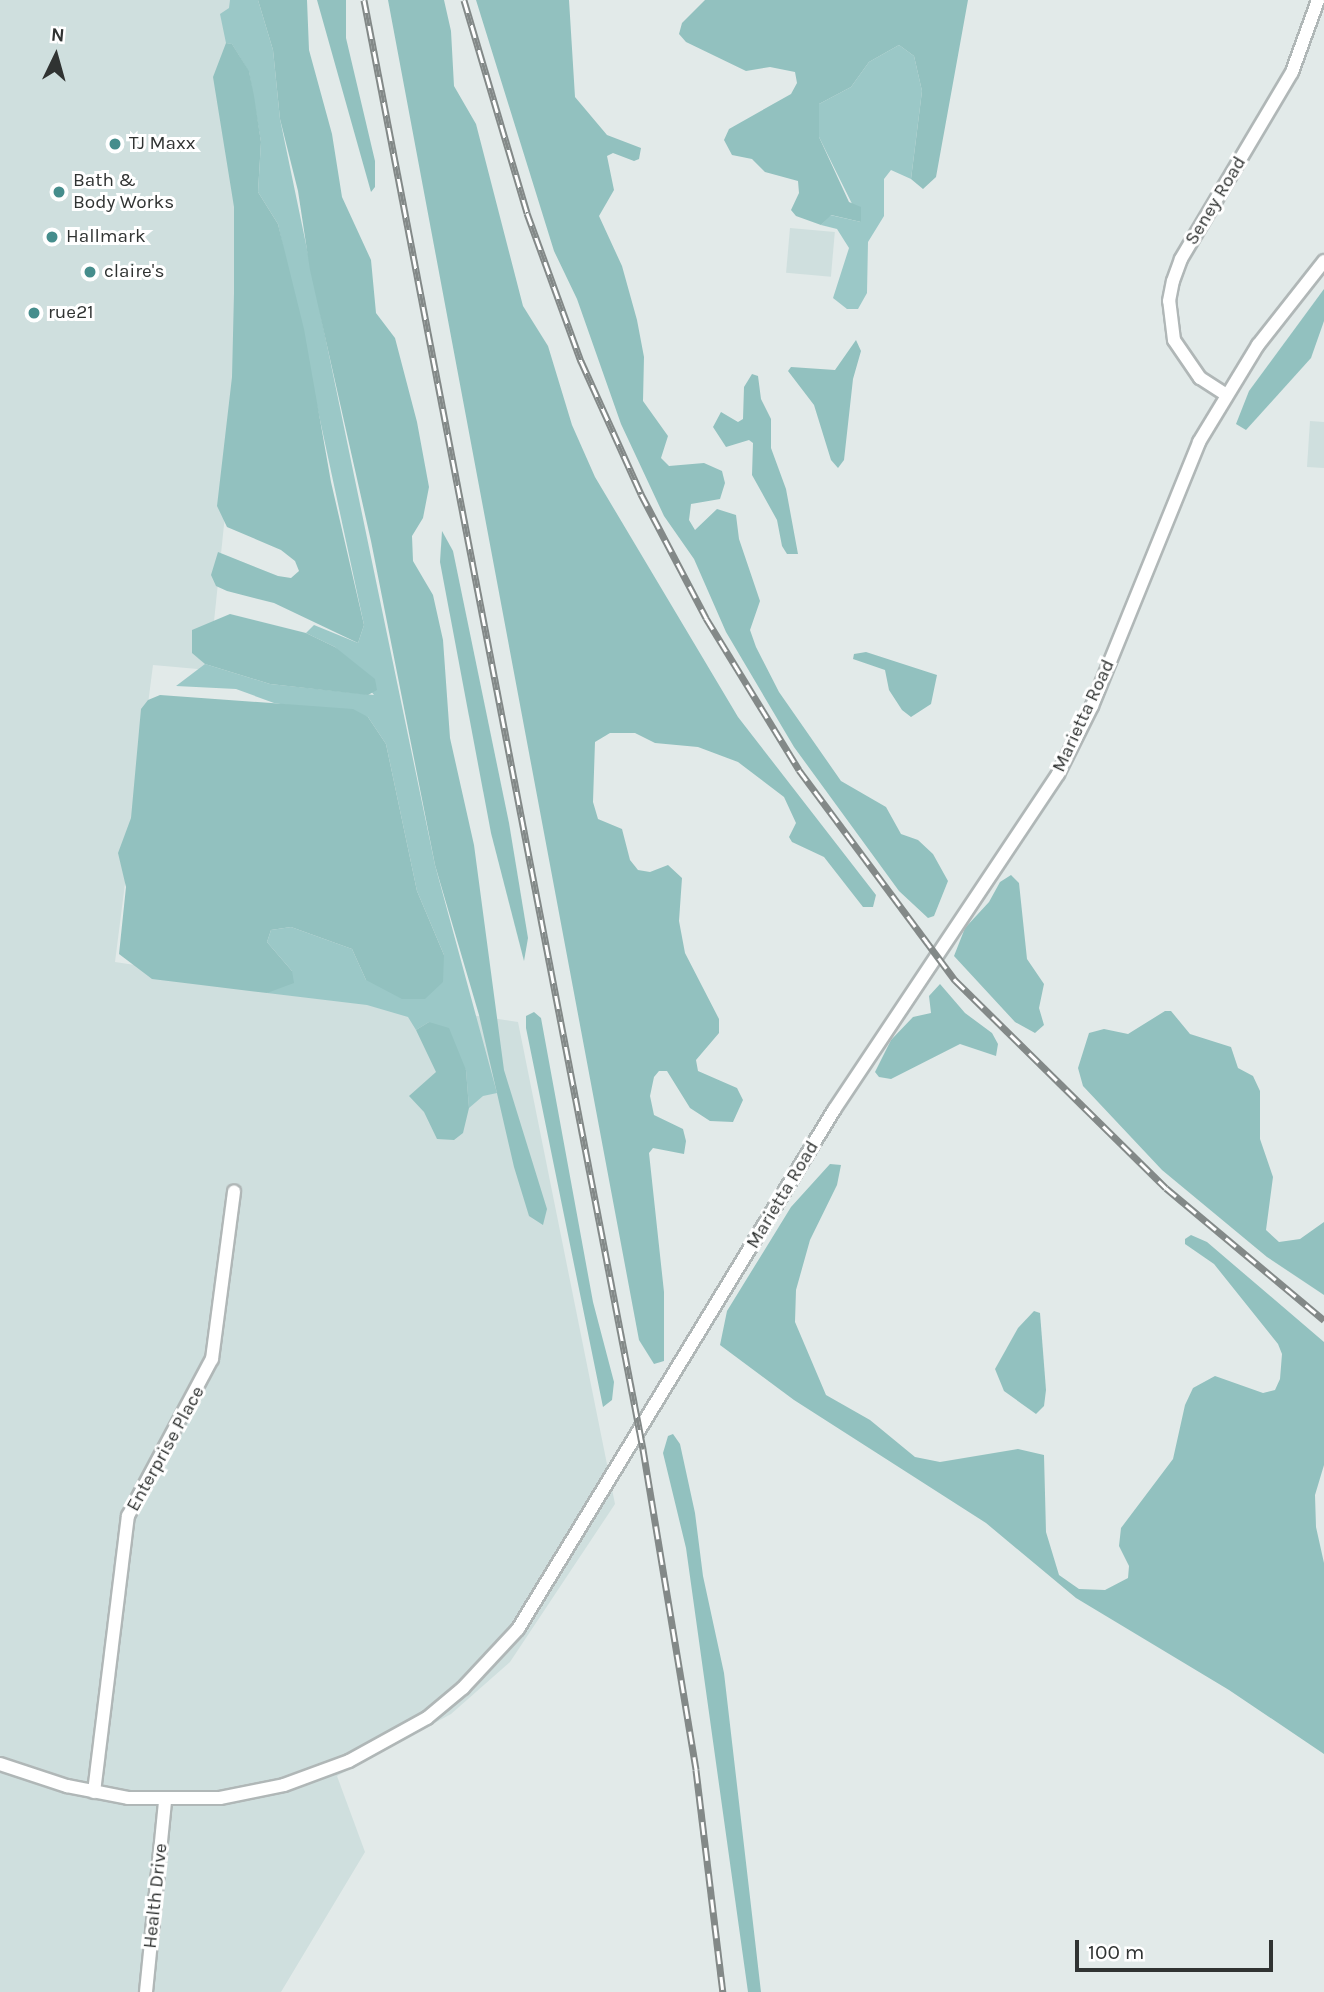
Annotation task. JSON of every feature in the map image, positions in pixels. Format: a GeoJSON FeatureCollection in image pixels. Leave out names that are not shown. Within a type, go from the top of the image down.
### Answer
{"type":"FeatureCollection","features":[{"type":"Feature","properties":{"kind":"street","name":"Seney Road"},"geometry":{"type":"LineString","coordinates":[[1225,394],[1200,378],[1174,340],[1169,301],[1173,281],[1181,259],[1292,72],[1318,0]]}},
{"type":"Feature","properties":{"kind":"street","name":"Marietta Road"},"geometry":{"type":"LineString","coordinates":[[0,1763],[94,1792],[165,1800],[252,1793],[349,1761],[427,1717],[463,1688],[518,1629],[834,1110],[1058,774],[1092,706],[1177,490],[1225,394],[1324,261]]}},
{"type":"Feature","properties":{"kind":"street","name":"Enterprise Place"},"geometry":{"type":"LineString","coordinates":[[94,1792],[128,1516],[212,1359],[234,1191]]}},
{"type":"Feature","properties":{"kind":"street","name":"Health Drive"},"geometry":{"type":"LineString","coordinates":[[146,1992],[165,1800]]}},
{"type":"Feature","properties":{"kind":"shaded area"},"geometry":{"type":"Polygon","coordinates":[[[0,0],[237,0],[243,341],[209,670],[153,665],[115,962],[518,1022],[615,1504],[510,1662],[451,1714],[337,1776],[365,1852],[281,1992],[0,1992],[0,0]]]}},
{"type":"Feature","properties":{"kind":"shaded area"},"geometry":{"type":"Polygon","coordinates":[[[230,0],[258,0],[273,50],[280,119],[435,865],[497,1093],[483,1096],[469,1108],[466,1070],[429,1022],[416,1030],[408,1017],[367,1005],[267,993],[292,971],[267,942],[271,930],[291,927],[352,949],[366,980],[444,955],[417,891],[386,744],[368,717],[274,703],[236,689],[176,686],[205,664],[270,684],[374,695],[335,647],[306,633],[314,625],[358,643],[364,625],[278,224],[258,192],[261,142],[249,72],[232,44],[226,43],[220,14],[229,8],[230,0]]]}},
{"type":"Feature","properties":{"kind":"shaded area"},"geometry":{"type":"Polygon","coordinates":[[[258,0],[307,0],[309,50],[332,134],[342,197],[371,260],[376,313],[395,338],[417,422],[429,487],[423,518],[412,536],[413,561],[433,595],[443,640],[450,738],[474,845],[504,1070],[547,1209],[543,1225],[529,1216],[514,1167],[479,1015],[435,865],[371,541],[310,270],[298,191],[280,119],[273,50],[258,0]]]}},
{"type":"Feature","properties":{"kind":"shaded area"},"geometry":{"type":"Polygon","coordinates":[[[317,0],[346,0],[346,38],[375,161],[375,187],[371,192],[317,0]]]}},
{"type":"Feature","properties":{"kind":"shaded area"},"geometry":{"type":"Polygon","coordinates":[[[388,0],[444,0],[451,31],[454,86],[476,124],[523,306],[548,346],[572,425],[595,477],[738,717],[876,895],[873,907],[863,907],[824,857],[792,842],[789,837],[796,823],[784,797],[738,762],[698,747],[655,743],[635,733],[610,733],[595,742],[593,802],[598,819],[622,829],[630,860],[638,870],[650,872],[668,865],[682,878],[679,921],[685,953],[719,1019],[719,1033],[696,1060],[698,1071],[737,1088],[743,1100],[733,1122],[710,1121],[690,1108],[667,1071],[659,1071],[654,1077],[650,1096],[654,1115],[683,1129],[686,1141],[684,1154],[653,1148],[649,1153],[664,1292],[664,1361],[654,1364],[639,1340],[388,0]]]}},
{"type":"Feature","properties":{"kind":"shaded area"},"geometry":{"type":"Polygon","coordinates":[[[476,0],[569,0],[575,97],[607,135],[641,148],[639,159],[634,161],[613,153],[607,156],[614,190],[599,216],[622,266],[637,320],[644,357],[643,401],[668,436],[661,458],[669,466],[704,463],[722,471],[725,483],[720,499],[691,504],[689,520],[695,530],[717,509],[736,515],[739,539],[760,601],[750,630],[756,647],[779,692],[841,781],[886,807],[901,834],[918,840],[933,854],[948,881],[934,916],[928,918],[899,891],[794,747],[726,632],[694,559],[664,516],[621,424],[577,299],[554,251],[476,0]]]}},
{"type":"Feature","properties":{"kind":"shaded area"},"geometry":{"type":"Polygon","coordinates":[[[705,0],[968,0],[936,177],[923,189],[911,179],[922,91],[914,56],[899,45],[869,62],[851,87],[819,104],[819,137],[849,202],[861,207],[861,222],[831,215],[821,225],[796,216],[791,210],[799,193],[798,181],[765,172],[752,159],[732,155],[724,140],[729,129],[791,94],[797,83],[795,72],[770,67],[746,71],[686,42],[679,34],[682,23],[705,0]]]}},
{"type":"Feature","properties":{"kind":"shaded area"},"geometry":{"type":"Polygon","coordinates":[[[226,43],[232,44],[249,71],[261,142],[258,192],[278,224],[304,329],[331,482],[364,625],[358,643],[274,603],[216,586],[211,575],[218,552],[278,576],[291,578],[299,571],[295,561],[281,550],[227,527],[217,506],[232,377],[234,293],[234,207],[213,77],[226,43]]]}},
{"type":"Feature","properties":{"kind":"shaded area"},"geometry":{"type":"Polygon","coordinates":[[[899,45],[914,56],[922,91],[911,179],[891,170],[884,179],[884,216],[868,242],[867,293],[858,309],[847,309],[833,298],[849,248],[837,229],[821,225],[830,215],[861,222],[819,137],[819,104],[851,87],[869,62],[899,45]]]}},
{"type":"Feature","properties":{"kind":"shaded area"},"geometry":{"type":"Polygon","coordinates":[[[790,228],[835,232],[831,277],[786,273],[790,228]]]}},
{"type":"Feature","properties":{"kind":"shaded area"},"geometry":{"type":"Polygon","coordinates":[[[1324,289],[1324,321],[1311,358],[1246,430],[1236,424],[1249,391],[1324,289]]]}},
{"type":"Feature","properties":{"kind":"shaded area"},"geometry":{"type":"Polygon","coordinates":[[[856,340],[861,351],[853,379],[844,460],[838,468],[831,460],[814,405],[788,371],[791,367],[835,370],[856,340]]]}},
{"type":"Feature","properties":{"kind":"shaded area"},"geometry":{"type":"Polygon","coordinates":[[[752,374],[758,376],[761,399],[771,419],[771,448],[786,489],[798,554],[787,554],[782,546],[777,520],[752,475],[753,443],[749,440],[726,447],[713,427],[721,412],[738,422],[743,419],[744,387],[752,374]]]}},
{"type":"Feature","properties":{"kind":"shaded area"},"geometry":{"type":"Polygon","coordinates":[[[1310,421],[1324,422],[1324,468],[1307,467],[1310,421]]]}},
{"type":"Feature","properties":{"kind":"shaded area"},"geometry":{"type":"Polygon","coordinates":[[[442,531],[453,551],[509,823],[528,938],[524,961],[491,833],[440,562],[442,531]]]}},
{"type":"Feature","properties":{"kind":"shaded area"},"geometry":{"type":"Polygon","coordinates":[[[230,614],[306,633],[335,647],[375,679],[377,690],[368,695],[270,684],[205,664],[192,653],[192,630],[230,614]]]}},
{"type":"Feature","properties":{"kind":"shaded area"},"geometry":{"type":"Polygon","coordinates":[[[866,652],[937,675],[931,704],[911,717],[902,710],[889,690],[885,670],[853,659],[854,654],[866,652]]]}},
{"type":"Feature","properties":{"kind":"shaded area"},"geometry":{"type":"Polygon","coordinates":[[[160,695],[353,709],[368,717],[386,744],[417,891],[444,955],[443,982],[425,999],[402,999],[366,980],[352,949],[291,927],[271,930],[267,942],[292,971],[294,983],[267,993],[152,979],[119,954],[126,887],[118,853],[131,818],[141,709],[148,700],[160,695]]]}},
{"type":"Feature","properties":{"kind":"shaded area"},"geometry":{"type":"Polygon","coordinates":[[[1011,875],[1019,883],[1027,959],[1044,984],[1039,1008],[1044,1025],[1035,1033],[1015,1022],[954,956],[965,928],[989,902],[1000,882],[1011,875]]]}},
{"type":"Feature","properties":{"kind":"shaded area"},"geometry":{"type":"Polygon","coordinates":[[[940,984],[965,1013],[992,1033],[998,1044],[996,1056],[960,1044],[891,1079],[879,1077],[875,1072],[891,1040],[913,1017],[931,1013],[929,996],[940,984]]]}},
{"type":"Feature","properties":{"kind":"shaded area"},"geometry":{"type":"Polygon","coordinates":[[[1165,1011],[1171,1011],[1190,1034],[1231,1047],[1238,1068],[1253,1076],[1260,1091],[1260,1139],[1273,1177],[1266,1230],[1279,1242],[1300,1239],[1324,1222],[1324,1295],[1267,1257],[1162,1170],[1083,1086],[1078,1068],[1089,1033],[1104,1029],[1128,1034],[1165,1011]]]}},
{"type":"Feature","properties":{"kind":"shaded area"},"geometry":{"type":"Polygon","coordinates":[[[534,1012],[541,1018],[593,1302],[614,1382],[612,1400],[603,1407],[526,1028],[526,1016],[534,1012]]]}},
{"type":"Feature","properties":{"kind":"shaded area"},"geometry":{"type":"Polygon","coordinates":[[[429,1022],[449,1028],[466,1070],[469,1108],[463,1133],[454,1140],[437,1139],[424,1112],[409,1096],[436,1072],[416,1030],[429,1022]]]}},
{"type":"Feature","properties":{"kind":"shaded area"},"geometry":{"type":"Polygon","coordinates":[[[830,1164],[841,1165],[837,1185],[810,1240],[796,1290],[795,1322],[826,1395],[870,1420],[915,1457],[940,1462],[1018,1449],[1044,1455],[1046,1532],[1059,1575],[1079,1589],[1105,1590],[1128,1578],[1129,1566],[1119,1546],[1121,1528],[1173,1459],[1185,1405],[1193,1388],[1215,1376],[1263,1393],[1275,1390],[1280,1379],[1282,1354],[1278,1344],[1214,1264],[1185,1244],[1185,1239],[1191,1235],[1207,1242],[1324,1342],[1324,1465],[1315,1495],[1316,1527],[1324,1563],[1324,1754],[1229,1690],[1076,1598],[986,1523],[794,1400],[720,1345],[727,1311],[791,1207],[830,1164]]]}},
{"type":"Feature","properties":{"kind":"shaded area"},"geometry":{"type":"Polygon","coordinates":[[[1034,1311],[1040,1313],[1046,1390],[1044,1406],[1036,1414],[1004,1391],[995,1369],[1018,1328],[1034,1311]]]}},
{"type":"Feature","properties":{"kind":"shaded area"},"geometry":{"type":"Polygon","coordinates":[[[673,1434],[680,1444],[695,1513],[703,1576],[724,1673],[761,1992],[748,1992],[686,1548],[663,1453],[668,1436],[673,1434]]]}},
{"type":"Feature","properties":{"kind":"railway"},"geometry":{"type":"LineString","coordinates":[[364,0],[643,1449],[696,1770],[723,1992]]}},
{"type":"Feature","properties":{"kind":"railway"},"geometry":{"type":"LineString","coordinates":[[464,0],[527,213],[581,361],[641,494],[706,618],[799,770],[955,980],[1166,1188],[1324,1320]]}},
{"type":"Feature","properties":{"kind":"place","name":"TJ Maxx"},"geometry":{"type":"Point","coordinates":[115,144]}},
{"type":"Feature","properties":{"kind":"place","name":"Bath & Body Works"},"geometry":{"type":"Point","coordinates":[59,192]}},
{"type":"Feature","properties":{"kind":"place","name":"Hallmark"},"geometry":{"type":"Point","coordinates":[52,237]}},
{"type":"Feature","properties":{"kind":"place","name":"claire's"},"geometry":{"type":"Point","coordinates":[90,272]}},
{"type":"Feature","properties":{"kind":"place","name":"rue21"},"geometry":{"type":"Point","coordinates":[34,313]}}]}
